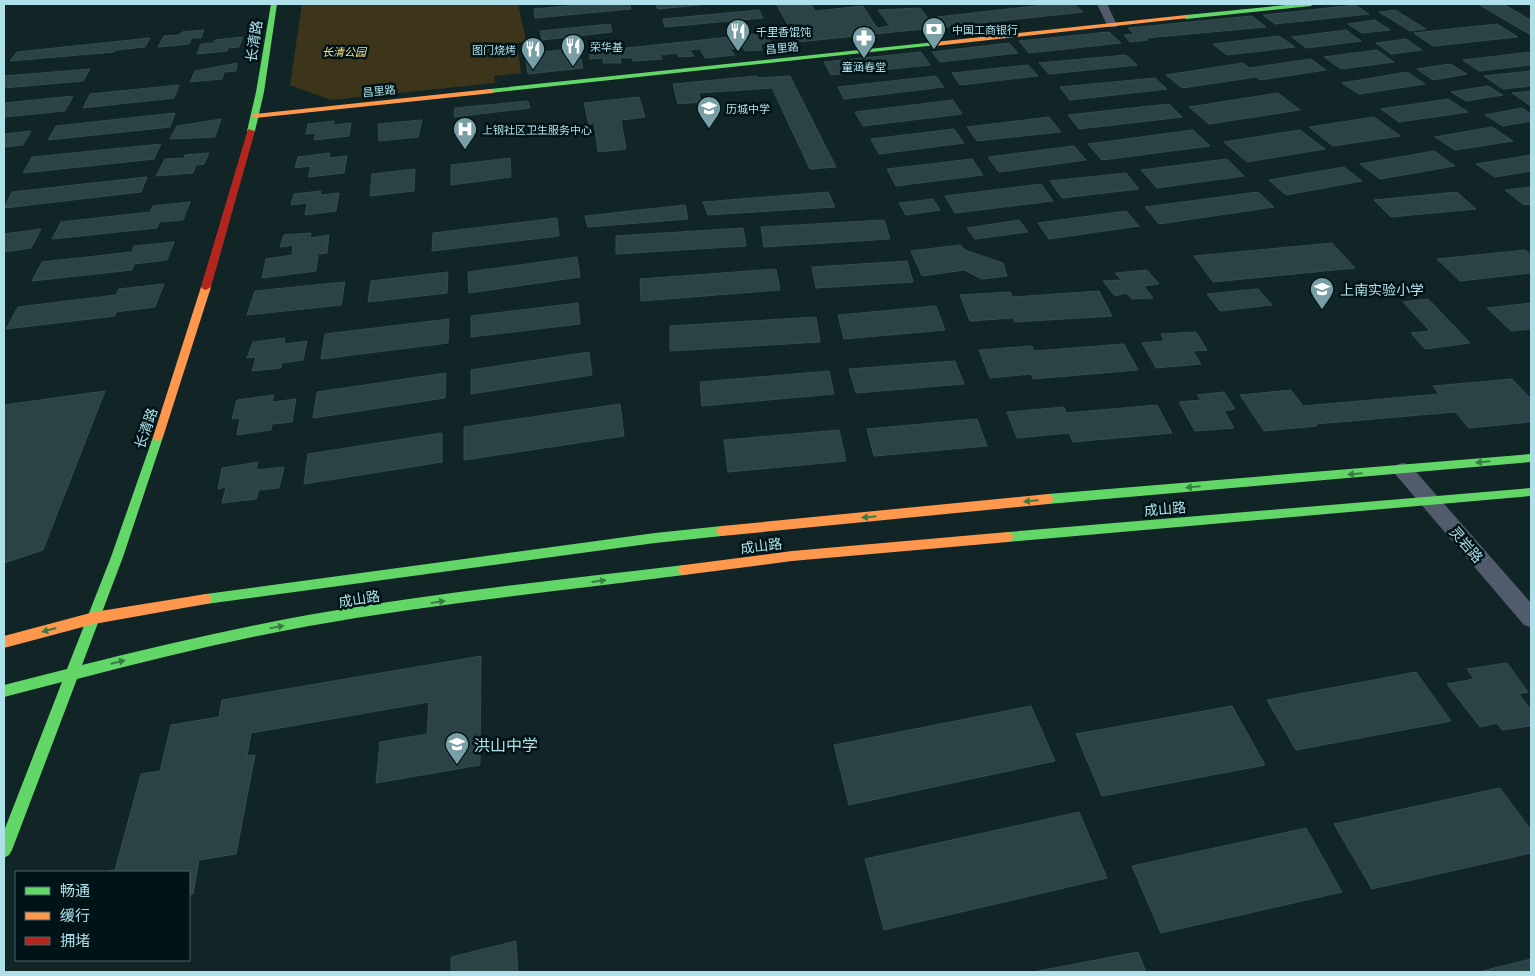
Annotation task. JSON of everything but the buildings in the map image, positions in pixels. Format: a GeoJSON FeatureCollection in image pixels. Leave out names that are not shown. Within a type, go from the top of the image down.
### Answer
{"type":"FeatureCollection","features":[{"type":"Feature","properties":{"kind":"main road","name":"长清路"},"geometry":{"type":"LineString","coordinates":[[4,850],[117,557],[166,413],[202,300],[255,116],[274,4]]}},
{"type":"Feature","properties":{"kind":"main road","name":"昌里路"},"geometry":{"type":"LineString","coordinates":[[255,116],[1311,4]]}},
{"type":"Feature","properties":{"kind":"main road","name":"成山路"},"geometry":{"type":"LineString","coordinates":[[4,642],[94,618],[247,592],[655,538],[1011,502],[1531,458]]}},
{"type":"Feature","properties":{"kind":"main road","name":"成山路"},"geometry":{"type":"LineString","coordinates":[[4,691],[71,673],[256,631],[357,613],[772,558],[1531,492]]}},
{"type":"Feature","properties":{"kind":"street"},"geometry":{"type":"LineString","coordinates":[[1102,4],[1112,25]]}},
{"type":"Feature","properties":{"kind":"street","name":"灵岩路"},"geometry":{"type":"LineString","coordinates":[[1403,470],[1531,618]]}},
{"type":"Feature","properties":{"kind":"green space","name":"长清公园"},"geometry":{"type":"Polygon","coordinates":[[[302,4],[518,4],[526,41],[517,43],[521,73],[494,76],[495,83],[331,100],[290,85],[302,4]]]}},
{"type":"Feature","properties":{"kind":"traffic: fast"},"geometry":{"type":"LineString","coordinates":[[251,131],[260,92],[274,4]]}},
{"type":"Feature","properties":{"kind":"traffic: fast"},"geometry":{"type":"LineString","coordinates":[[1186,17],[1311,4]]}},
{"type":"Feature","properties":{"kind":"traffic: fast"},"geometry":{"type":"LineString","coordinates":[[490,91],[935,44]]}},
{"type":"Feature","properties":{"kind":"traffic: fast"},"geometry":{"type":"LineString","coordinates":[[4,850],[117,557],[158,437]]}},
{"type":"Feature","properties":{"kind":"traffic: fast"},"geometry":{"type":"LineString","coordinates":[[1048,499],[1531,458]]}},
{"type":"Feature","properties":{"kind":"traffic: fast"},"geometry":{"type":"LineString","coordinates":[[1008,537],[1531,492]]}},
{"type":"Feature","properties":{"kind":"traffic: fast"},"geometry":{"type":"LineString","coordinates":[[206,599],[655,538],[722,531]]}},
{"type":"Feature","properties":{"kind":"traffic: fast"},"geometry":{"type":"LineString","coordinates":[[4,691],[191,645],[307,621],[469,596],[684,570]]}},
{"type":"Feature","properties":{"kind":"traffic: slow"},"geometry":{"type":"LineString","coordinates":[[935,44],[1186,17]]}},
{"type":"Feature","properties":{"kind":"traffic: slow"},"geometry":{"type":"LineString","coordinates":[[255,116],[490,91]]}},
{"type":"Feature","properties":{"kind":"traffic: slow"},"geometry":{"type":"LineString","coordinates":[[158,437],[206,287]]}},
{"type":"Feature","properties":{"kind":"traffic: slow"},"geometry":{"type":"LineString","coordinates":[[722,531],[1048,499]]}},
{"type":"Feature","properties":{"kind":"traffic: slow"},"geometry":{"type":"LineString","coordinates":[[684,570],[792,556],[1008,537]]}},
{"type":"Feature","properties":{"kind":"traffic: slow"},"geometry":{"type":"LineString","coordinates":[[4,642],[94,618],[206,599]]}},
{"type":"Feature","properties":{"kind":"traffic: jam"},"geometry":{"type":"LineString","coordinates":[[206,287],[251,131]]}},
{"type":"Feature","properties":{"kind":"place","name":"中国工商银行"},"geometry":{"type":"Point","coordinates":[934,50]}},
{"type":"Feature","properties":{"kind":"place","name":"千里香馄饨"},"geometry":{"type":"Point","coordinates":[738,52]}},
{"type":"Feature","properties":{"kind":"place","name":"童涵春堂"},"geometry":{"type":"Point","coordinates":[864,59]}},
{"type":"Feature","properties":{"kind":"place","name":"荣华基"},"geometry":{"type":"Point","coordinates":[573,67]}},
{"type":"Feature","properties":{"kind":"place","name":"图门烧烤"},"geometry":{"type":"Point","coordinates":[533,70]}},
{"type":"Feature","properties":{"kind":"place","name":"历城中学"},"geometry":{"type":"Point","coordinates":[709,129]}},
{"type":"Feature","properties":{"kind":"place","name":"上钢社区卫生服务中心"},"geometry":{"type":"Point","coordinates":[465,150]}},
{"type":"Feature","properties":{"kind":"place","name":"上南实验小学"},"geometry":{"type":"Point","coordinates":[1322,310]}},
{"type":"Feature","properties":{"kind":"place","name":"洪山中学"},"geometry":{"type":"Point","coordinates":[457,765]}}]}
